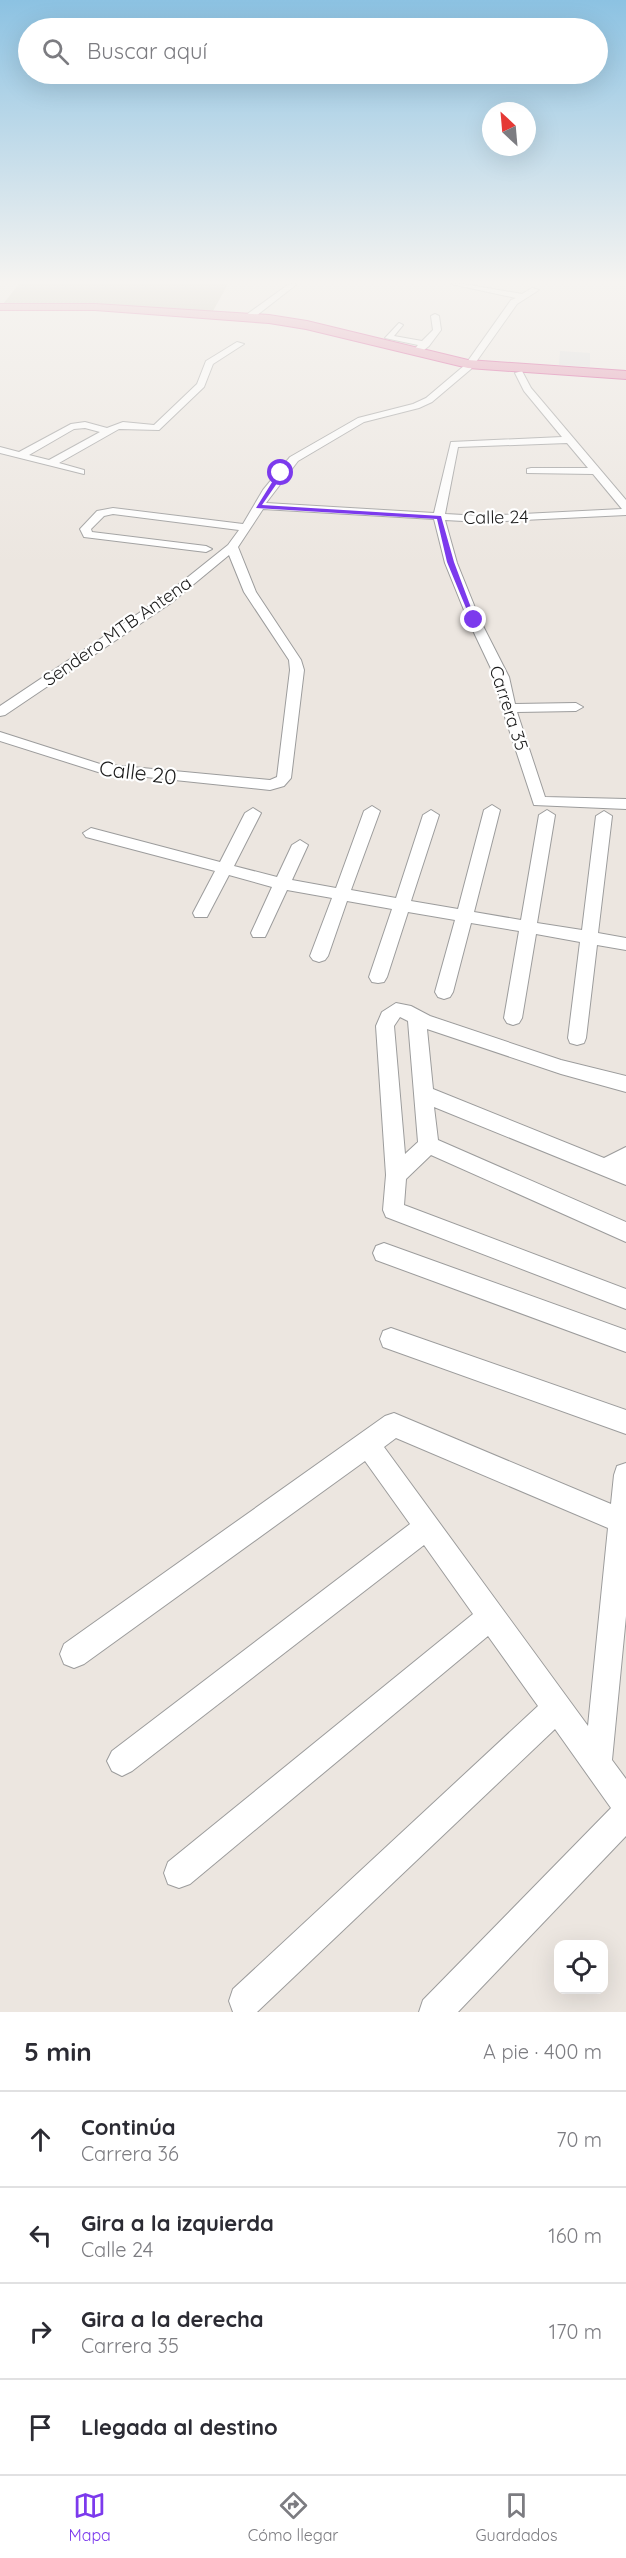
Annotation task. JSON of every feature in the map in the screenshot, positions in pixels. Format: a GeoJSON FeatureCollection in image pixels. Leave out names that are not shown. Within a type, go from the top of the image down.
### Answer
{"type":"FeatureCollection","features":[{"type":"Feature","properties":{"kind":"street"},"geometry":{"type":"LineString","coordinates":[[50,464],[123,425],[156,428],[201,386],[204,378]]}},
{"type":"Feature","properties":{"kind":"street","name":"Sendero MTB Antena"},"geometry":{"type":"LineString","coordinates":[[0,712],[167,600],[232,547],[294,459],[361,420],[416,406],[429,400],[454,378]]}},
{"type":"Feature","properties":{"kind":"street"},"geometry":{"type":"LineString","coordinates":[[521,378],[527,389],[626,507]]}},
{"type":"Feature","properties":{"kind":"street"},"geometry":{"type":"LineString","coordinates":[[20,456],[71,427],[84,425],[108,431]]}},
{"type":"Feature","properties":{"kind":"street","name":"Carrera 35"},"geometry":{"type":"LineString","coordinates":[[543,808],[509,708],[502,677],[474,620],[451,562],[439,517],[454,444],[571,440]]}},
{"type":"Feature","properties":{"kind":"street"},"geometry":{"type":"LineString","coordinates":[[0,450],[80,472]]}},
{"type":"Feature","properties":{"kind":"street"},"geometry":{"type":"LineString","coordinates":[[531,471],[596,471]]}},
{"type":"Feature","properties":{"kind":"street","name":"Calle 24"},"geometry":{"type":"LineString","coordinates":[[258,507],[482,519],[626,512]]}},
{"type":"Feature","properties":{"kind":"street"},"geometry":{"type":"LineString","coordinates":[[206,549],[88,535],[85,530],[101,513],[113,511],[246,528]]}},
{"type":"Feature","properties":{"kind":"street","name":"Calle 20"},"geometry":{"type":"LineString","coordinates":[[0,736],[98,768],[270,785],[279,783],[284,778],[297,670],[295,660],[250,592],[232,547]]}},
{"type":"Feature","properties":{"kind":"street"},"geometry":{"type":"LineString","coordinates":[[509,708],[576,707]]}},
{"type":"Feature","properties":{"kind":"street"},"geometry":{"type":"LineString","coordinates":[[513,1018],[528,927],[543,808],[626,804]]}},
{"type":"Feature","properties":{"kind":"street"},"geometry":{"type":"LineString","coordinates":[[444,992],[492,810]]}},
{"type":"Feature","properties":{"kind":"street"},"geometry":{"type":"LineString","coordinates":[[319,956],[372,811]]}},
{"type":"Feature","properties":{"kind":"street"},"geometry":{"type":"LineString","coordinates":[[201,913],[253,813]]}},
{"type":"Feature","properties":{"kind":"street"},"geometry":{"type":"LineString","coordinates":[[378,977],[432,815]]}},
{"type":"Feature","properties":{"kind":"street"},"geometry":{"type":"LineString","coordinates":[[577,1038],[604,816]]}},
{"type":"Feature","properties":{"kind":"street"},"geometry":{"type":"LineString","coordinates":[[91,833],[282,884],[402,903],[626,944]]}},
{"type":"Feature","properties":{"kind":"street"},"geometry":{"type":"LineString","coordinates":[[259,933],[300,845]]}},
{"type":"Feature","properties":{"kind":"street"},"geometry":{"type":"LineString","coordinates":[[626,1084],[561,1067],[405,1011],[396,1010],[387,1017],[385,1026],[396,1175],[393,1210],[626,1299]]}},
{"type":"Feature","properties":{"kind":"street"},"geometry":{"type":"LineString","coordinates":[[417,1017],[428,1145]]}},
{"type":"Feature","properties":{"kind":"street"},"geometry":{"type":"LineString","coordinates":[[424,1094],[626,1176]]}},
{"type":"Feature","properties":{"kind":"street"},"geometry":{"type":"LineString","coordinates":[[396,1175],[428,1145]]}},
{"type":"Feature","properties":{"kind":"street"},"geometry":{"type":"LineString","coordinates":[[428,1145],[626,1232]]}},
{"type":"Feature","properties":{"kind":"street"},"geometry":{"type":"LineString","coordinates":[[606,1167],[626,1156]]}},
{"type":"Feature","properties":{"kind":"street"},"geometry":{"type":"LineString","coordinates":[[384,1253],[626,1341]]}},
{"type":"Feature","properties":{"kind":"street"},"geometry":{"type":"LineString","coordinates":[[391,1339],[626,1422]]}},
{"type":"Feature","properties":{"kind":"street"},"geometry":{"type":"LineString","coordinates":[[74,1654],[394,1425],[621,1521]]}},
{"type":"Feature","properties":{"kind":"street"},"geometry":{"type":"LineString","coordinates":[[368,1445],[626,1804]]}},
{"type":"Feature","properties":{"kind":"street"},"geometry":{"type":"LineString","coordinates":[[597,1764],[622,1555],[621,1521],[626,1475]]}},
{"type":"Feature","properties":{"kind":"street"},"geometry":{"type":"LineString","coordinates":[[122,1761],[427,1527]]}},
{"type":"Feature","properties":{"kind":"street"},"geometry":{"type":"LineString","coordinates":[[178,1873],[491,1616]]}},
{"type":"Feature","properties":{"kind":"street"},"geometry":{"type":"LineString","coordinates":[[245,2001],[557,1708]]}},
{"type":"Feature","properties":{"kind":"street"},"geometry":{"type":"LineString","coordinates":[[435,2012],[626,1814]]}},
{"type":"Feature","properties":{"kind":"route"},"geometry":{"type":"LineString","coordinates":[[281,473],[258,507],[439,517],[451,562],[474,620]]}}]}
